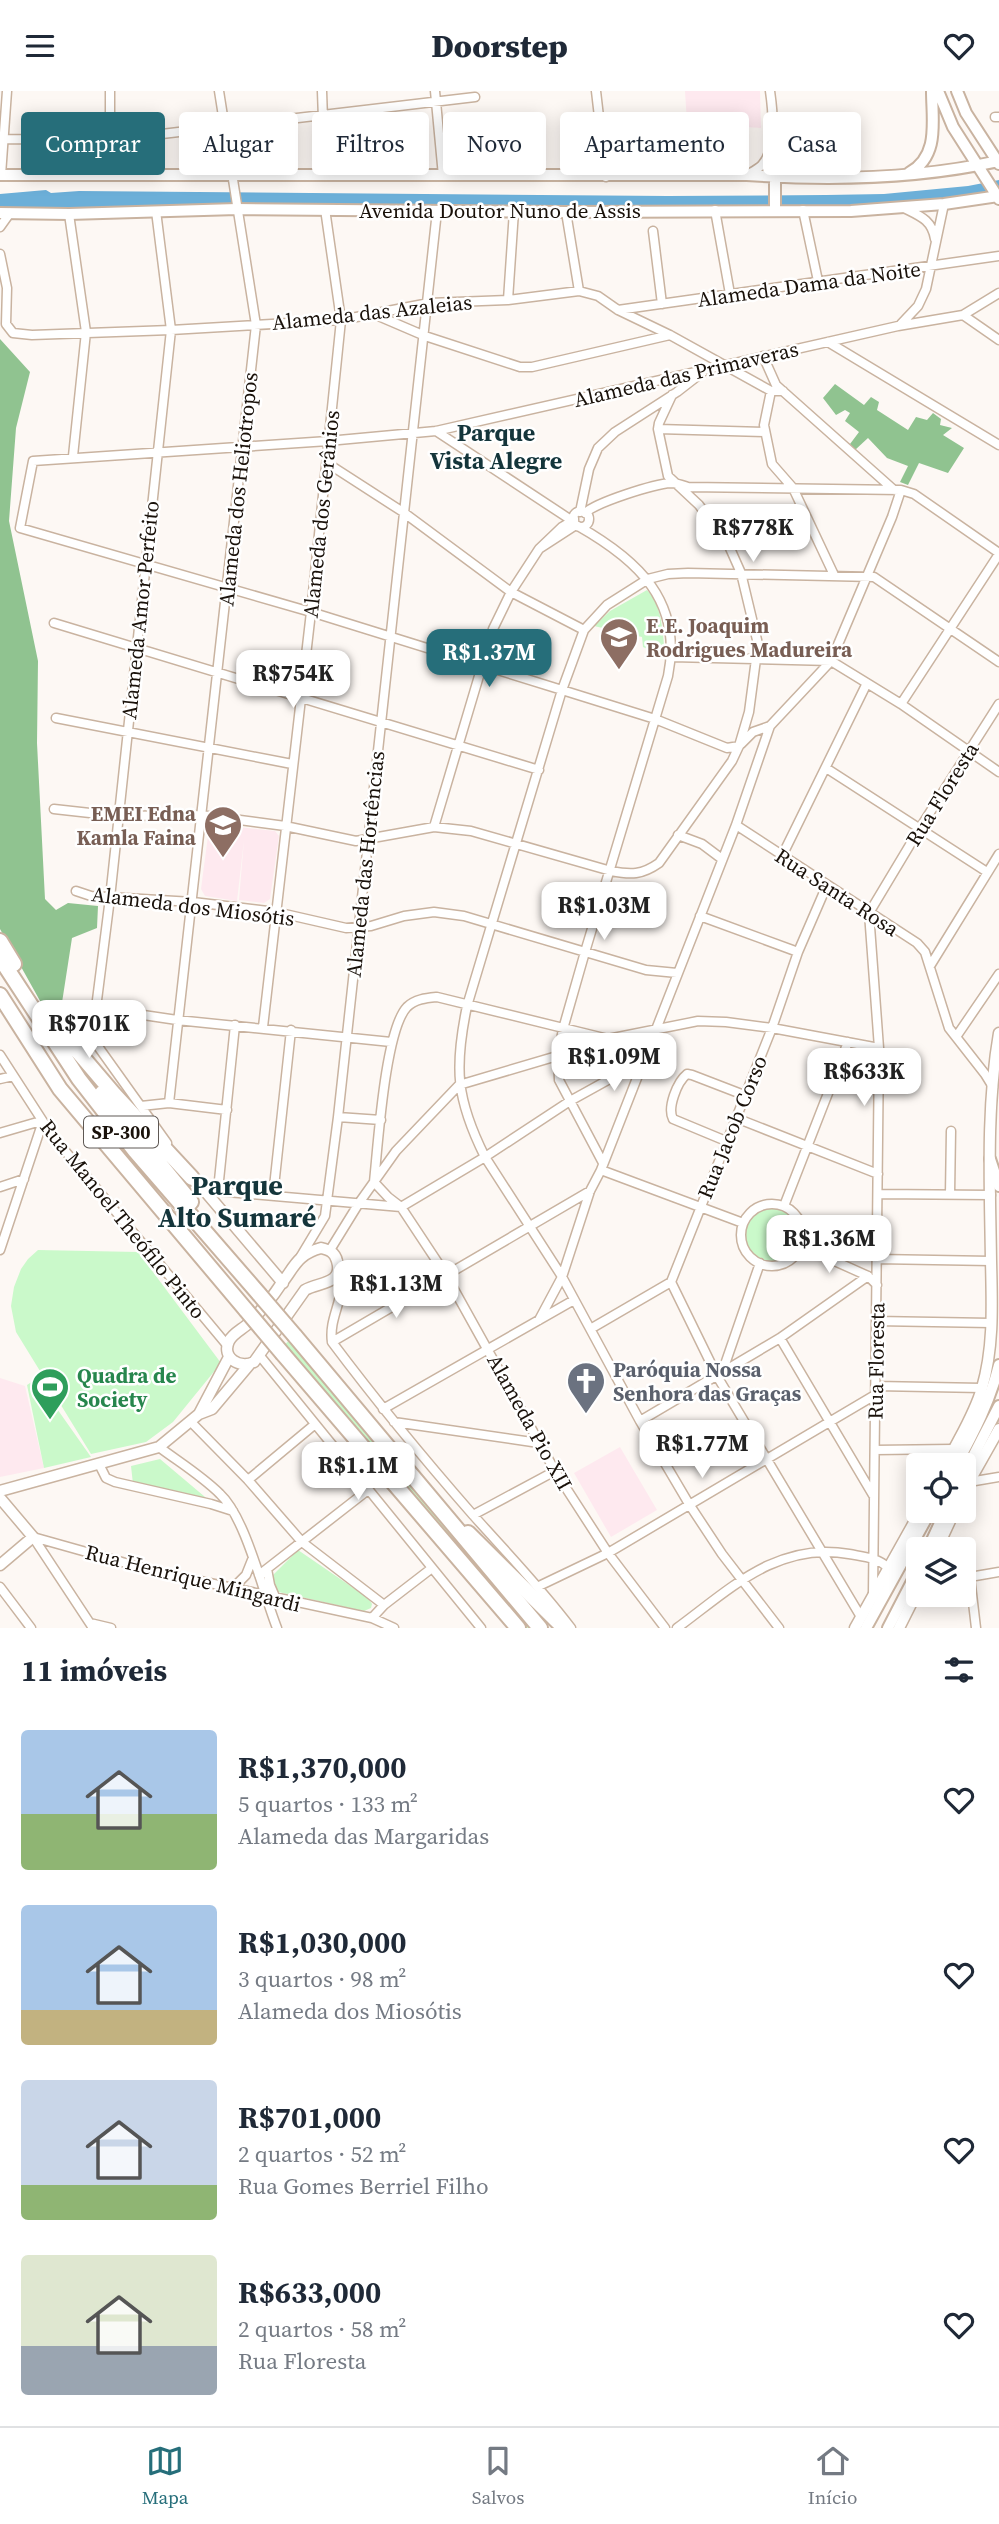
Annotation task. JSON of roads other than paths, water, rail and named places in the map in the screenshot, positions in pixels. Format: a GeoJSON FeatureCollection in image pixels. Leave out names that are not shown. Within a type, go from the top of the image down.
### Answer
{"type":"FeatureCollection","features":[{"type":"Feature","properties":{"kind":"highway"},"geometry":{"type":"LineString","coordinates":[[0,941],[89,1079],[205,1219],[242,1276]]}},
{"type":"Feature","properties":{"kind":"highway","name":"SP-300"},"geometry":{"type":"LineString","coordinates":[[0,958],[79,1080],[135,1151],[295,1336],[540,1628]]}},
{"type":"Feature","properties":{"kind":"highway","name":"SP-300"},"geometry":{"type":"LineString","coordinates":[[0,995],[60,1089],[518,1628]]}},
{"type":"Feature","properties":{"kind":"highway"},"geometry":{"type":"LineString","coordinates":[[44,1012],[114,1094],[192,1178]]}},
{"type":"Feature","properties":{"kind":"highway"},"geometry":{"type":"LineString","coordinates":[[454,1527],[467,1532],[564,1628]]}},
{"type":"Feature","properties":{"kind":"main road"},"geometry":{"type":"LineString","coordinates":[[904,175],[919,167],[930,148],[934,128],[932,91]]}},
{"type":"Feature","properties":{"kind":"main road"},"geometry":{"type":"LineString","coordinates":[[938,91],[953,127],[998,196]]}},
{"type":"Feature","properties":{"kind":"main road"},"geometry":{"type":"LineString","coordinates":[[957,91],[966,113],[994,147],[998,162]]}},
{"type":"Feature","properties":{"kind":"main road","name":"Avenida Doutor Nuno de Assis"},"geometry":{"type":"LineString","coordinates":[[110,175],[747,175],[853,178],[904,175],[998,162]]}},
{"type":"Feature","properties":{"kind":"main road","name":"Avenida Doutor Nuno de Assis"},"geometry":{"type":"LineString","coordinates":[[0,175],[21,175]]}},
{"type":"Feature","properties":{"kind":"main road"},"geometry":{"type":"LineString","coordinates":[[775,177],[775,210]]}},
{"type":"Feature","properties":{"kind":"main road","name":"Avenida Doutor Nuno de Assis"},"geometry":{"type":"LineString","coordinates":[[5,213],[69,214],[237,209],[851,211],[944,204],[998,196]]}},
{"type":"Feature","properties":{"kind":"main road"},"geometry":{"type":"LineString","coordinates":[[990,1159],[995,1190]]}},
{"type":"Feature","properties":{"kind":"main road"},"geometry":{"type":"LineString","coordinates":[[963,1453],[993,1391],[999,1365]]}},
{"type":"Feature","properties":{"kind":"main road"},"geometry":{"type":"LineString","coordinates":[[992,1444],[997,1411]]}},
{"type":"Feature","properties":{"kind":"main road"},"geometry":{"type":"LineString","coordinates":[[976,1459],[997,1411]]}},
{"type":"Feature","properties":{"kind":"main road"},"geometry":{"type":"LineString","coordinates":[[961,1436],[980,1421]]}},
{"type":"Feature","properties":{"kind":"main road"},"geometry":{"type":"LineString","coordinates":[[940,1537],[944,1532]]}},
{"type":"Feature","properties":{"kind":"main road"},"geometry":{"type":"LineString","coordinates":[[863,1626],[874,1599],[906,1553]]}},
{"type":"Feature","properties":{"kind":"main road"},"geometry":{"type":"LineString","coordinates":[[888,1628],[905,1597],[907,1584],[903,1577],[893,1570]]}},
{"type":"Feature","properties":{"kind":"street"},"geometry":{"type":"LineString","coordinates":[[0,175],[7,91]]}},
{"type":"Feature","properties":{"kind":"street"},"geometry":{"type":"LineString","coordinates":[[110,91],[110,112]]}},
{"type":"Feature","properties":{"kind":"street","name":"Alameda dos Heliotropos"},"geometry":{"type":"LineString","coordinates":[[219,91],[223,112]]}},
{"type":"Feature","properties":{"kind":"street"},"geometry":{"type":"LineString","coordinates":[[322,91],[324,112]]}},
{"type":"Feature","properties":{"kind":"street"},"geometry":{"type":"LineString","coordinates":[[435,91],[443,176]]}},
{"type":"Feature","properties":{"kind":"street"},"geometry":{"type":"LineString","coordinates":[[596,91],[606,177]]}},
{"type":"Feature","properties":{"kind":"street"},"geometry":{"type":"LineString","coordinates":[[749,174],[761,165],[770,150],[770,96]]}},
{"type":"Feature","properties":{"kind":"street"},"geometry":{"type":"LineString","coordinates":[[356,112],[475,97]]}},
{"type":"Feature","properties":{"kind":"street"},"geometry":{"type":"LineString","coordinates":[[4,139],[21,139]]}},
{"type":"Feature","properties":{"kind":"street","name":"Alameda dos Heliotropos"},"geometry":{"type":"LineString","coordinates":[[169,1103],[256,325],[232,176]]}},
{"type":"Feature","properties":{"kind":"street"},"geometry":{"type":"LineString","coordinates":[[898,326],[918,306],[926,289],[944,204]]}},
{"type":"Feature","properties":{"kind":"street"},"geometry":{"type":"LineString","coordinates":[[904,208],[925,219],[933,227],[935,242]]}},
{"type":"Feature","properties":{"kind":"street","name":"Alameda dos Gerânios"},"geometry":{"type":"LineString","coordinates":[[263,1027],[311,612],[341,320],[325,209]]}},
{"type":"Feature","properties":{"kind":"street"},"geometry":{"type":"LineString","coordinates":[[715,210],[730,295]]}},
{"type":"Feature","properties":{"kind":"street"},"geometry":{"type":"LineString","coordinates":[[803,210],[818,281]]}},
{"type":"Feature","properties":{"kind":"street","name":"Alameda Amor Perfeito"},"geometry":{"type":"LineString","coordinates":[[156,211],[171,330],[110,898],[96,1008],[88,1020],[88,1028],[92,1038],[204,1191]]}},
{"type":"Feature","properties":{"kind":"street","name":"Alameda das Hortências"},"geometry":{"type":"LineString","coordinates":[[299,1260],[322,1223],[327,1201],[403,512],[429,303],[437,211]]}},
{"type":"Feature","properties":{"kind":"street"},"geometry":{"type":"LineString","coordinates":[[508,300],[514,211]]}},
{"type":"Feature","properties":{"kind":"street"},"geometry":{"type":"LineString","coordinates":[[566,212],[579,291],[598,296],[618,310],[670,335],[771,391],[783,391]]}},
{"type":"Feature","properties":{"kind":"street"},"geometry":{"type":"LineString","coordinates":[[0,227],[5,213]]}},
{"type":"Feature","properties":{"kind":"street"},"geometry":{"type":"LineString","coordinates":[[69,214],[86,332],[73,457]]}},
{"type":"Feature","properties":{"kind":"street"},"geometry":{"type":"LineString","coordinates":[[653,231],[662,304]]}},
{"type":"Feature","properties":{"kind":"street","name":"Alameda das Azaleias"},"geometry":{"type":"LineString","coordinates":[[0,254],[7,288],[6,324],[13,333],[32,335],[341,320],[429,303],[508,300],[579,291]]}},
{"type":"Feature","properties":{"kind":"street","name":"Alameda Dama da Noite"},"geometry":{"type":"LineString","coordinates":[[618,310],[999,256]]}},
{"type":"Feature","properties":{"kind":"street","name":"Alameda das Primaveras"},"geometry":{"type":"LineString","coordinates":[[145,562],[20,528],[33,461],[436,431],[898,326],[963,315],[999,293]]}},
{"type":"Feature","properties":{"kind":"street"},"geometry":{"type":"LineString","coordinates":[[918,306],[918,313],[925,321]]}},
{"type":"Feature","properties":{"kind":"street"},"geometry":{"type":"LineString","coordinates":[[376,314],[425,336],[505,363],[533,367],[670,335]]}},
{"type":"Feature","properties":{"kind":"street"},"geometry":{"type":"LineString","coordinates":[[963,315],[999,339]]}},
{"type":"Feature","properties":{"kind":"street"},"geometry":{"type":"LineString","coordinates":[[828,342],[999,445]]}},
{"type":"Feature","properties":{"kind":"street"},"geometry":{"type":"LineString","coordinates":[[763,356],[776,385],[897,490]]}},
{"type":"Feature","properties":{"kind":"street"},"geometry":{"type":"LineString","coordinates":[[581,518],[589,468],[598,447],[615,432],[674,394],[706,369]]}},
{"type":"Feature","properties":{"kind":"street"},"geometry":{"type":"LineString","coordinates":[[658,426],[674,394],[682,385],[681,380],[675,376]]}},
{"type":"Feature","properties":{"kind":"street"},"geometry":{"type":"LineString","coordinates":[[771,391],[764,432],[772,464],[793,488],[834,575]]}},
{"type":"Feature","properties":{"kind":"street"},"geometry":{"type":"LineString","coordinates":[[54,809],[117,816],[202,815],[285,826],[356,841],[434,827],[471,831],[611,871],[630,875],[645,873],[659,863],[732,761],[749,712],[758,644],[741,573],[729,546],[699,505],[668,476],[657,417],[652,413],[643,413]]}},
{"type":"Feature","properties":{"kind":"street"},"geometry":{"type":"LineString","coordinates":[[658,426],[764,432]]}},
{"type":"Feature","properties":{"kind":"street"},"geometry":{"type":"LineString","coordinates":[[436,431],[568,518],[581,518],[648,579],[666,618],[672,657],[563,1029],[558,1055],[558,1080],[602,1166],[743,1223]]}},
{"type":"Feature","properties":{"kind":"street"},"geometry":{"type":"LineString","coordinates":[[327,463],[403,512],[511,591],[584,630]]}},
{"type":"Feature","properties":{"kind":"street"},"geometry":{"type":"LineString","coordinates":[[434,827],[493,629],[511,591],[539,549],[562,527],[581,518],[596,506],[653,487],[674,483],[688,487],[897,490],[914,493],[999,554],[901,704]]}},
{"type":"Feature","properties":{"kind":"street"},"geometry":{"type":"LineString","coordinates":[[539,1320],[562,1277],[590,1191],[736,825],[770,726],[831,661],[868,576],[897,490]]}},
{"type":"Feature","properties":{"kind":"street"},"geometry":{"type":"LineString","coordinates":[[581,518],[605,541]]}},
{"type":"Feature","properties":{"kind":"street"},"geometry":{"type":"LineString","coordinates":[[145,562],[655,719],[727,748],[739,746],[753,732],[770,726]]}},
{"type":"Feature","properties":{"kind":"street"},"geometry":{"type":"LineString","coordinates":[[779,1628],[690,1504],[640,1421],[562,1277],[485,1157],[466,1115],[459,1085],[457,1058],[467,1006],[562,690],[584,630],[607,605],[648,579],[688,573],[868,576],[874,577],[999,662]]}},
{"type":"Feature","properties":{"kind":"street"},"geometry":{"type":"LineString","coordinates":[[54,623],[539,770]]}},
{"type":"Feature","properties":{"kind":"street"},"geometry":{"type":"LineString","coordinates":[[672,657],[831,661],[901,704],[999,772]]}},
{"type":"Feature","properties":{"kind":"street"},"geometry":{"type":"LineString","coordinates":[[782,856],[867,683]]}},
{"type":"Feature","properties":{"kind":"street","name":"Rua Floresta"},"geometry":{"type":"LineString","coordinates":[[874,1599],[879,1048],[869,913],[999,703]]}},
{"type":"Feature","properties":{"kind":"street"},"geometry":{"type":"LineString","coordinates":[[56,717],[292,764]]}},
{"type":"Feature","properties":{"kind":"street"},"geometry":{"type":"LineString","coordinates":[[826,768],[987,872]]}},
{"type":"Feature","properties":{"kind":"street","name":"Rua Santa Rosa"},"geometry":{"type":"LineString","coordinates":[[736,825],[917,943],[925,952],[949,1028],[993,1087]]}},
{"type":"Feature","properties":{"kind":"street"},"geometry":{"type":"LineString","coordinates":[[678,835],[702,844],[722,859]]}},
{"type":"Feature","properties":{"kind":"street"},"geometry":{"type":"LineString","coordinates":[[930,966],[999,855]]}},
{"type":"Feature","properties":{"kind":"street","name":"Rua Jacob Corso"},"geometry":{"type":"LineString","coordinates":[[671,1282],[772,1028],[798,952],[827,885]]}},
{"type":"Feature","properties":{"kind":"street","name":"Alameda dos Miosótis"},"geometry":{"type":"LineString","coordinates":[[76,891],[91,896],[193,902],[275,912],[346,927],[371,926],[404,916],[434,912],[464,916],[646,970],[677,973]]}},
{"type":"Feature","properties":{"kind":"street"},"geometry":{"type":"LineString","coordinates":[[700,916],[798,952]]}},
{"type":"Feature","properties":{"kind":"street"},"geometry":{"type":"LineString","coordinates":[[956,1037],[999,974]]}},
{"type":"Feature","properties":{"kind":"street"},"geometry":{"type":"LineString","coordinates":[[374,1182],[391,1042],[399,1017],[409,1005],[423,998],[437,997],[608,1039]]}},
{"type":"Feature","properties":{"kind":"street"},"geometry":{"type":"LineString","coordinates":[[96,1008],[177,1020],[391,1042]]}},
{"type":"Feature","properties":{"kind":"street"},"geometry":{"type":"LineString","coordinates":[[330,1250],[396,1151],[459,1085],[608,1039],[698,1021],[772,1028],[879,1048]]}},
{"type":"Feature","properties":{"kind":"street"},"geometry":{"type":"LineString","coordinates":[[218,1190],[235,1025]]}},
{"type":"Feature","properties":{"kind":"street"},"geometry":{"type":"LineString","coordinates":[[273,1196],[291,1030]]}},
{"type":"Feature","properties":{"kind":"street"},"geometry":{"type":"LineString","coordinates":[[990,1159],[993,1087],[999,1033]]}},
{"type":"Feature","properties":{"kind":"street"},"geometry":{"type":"LineString","coordinates":[[590,1036],[591,1046]]}},
{"type":"Feature","properties":{"kind":"street"},"geometry":{"type":"LineString","coordinates":[[784,1206],[848,1042]]}},
{"type":"Feature","properties":{"kind":"street","name":"Rua Manoel Theófilo Pinto"},"geometry":{"type":"LineString","coordinates":[[0,1055],[51,1134],[227,1345]]}},
{"type":"Feature","properties":{"kind":"street"},"geometry":{"type":"LineString","coordinates":[[204,1191],[218,1190],[401,1207],[485,1157],[570,1101],[644,1060]]}},
{"type":"Feature","properties":{"kind":"street"},"geometry":{"type":"LineString","coordinates":[[726,1141],[673,1119],[670,1115],[682,1078],[687,1074],[692,1075],[744,1095]]}},
{"type":"Feature","properties":{"kind":"street"},"geometry":{"type":"LineString","coordinates":[[0,1079],[13,1076]]}},
{"type":"Feature","properties":{"kind":"street"},"geometry":{"type":"LineString","coordinates":[[141,1105],[169,1103],[227,1110]]}},
{"type":"Feature","properties":{"kind":"street"},"geometry":{"type":"LineString","coordinates":[[338,1117],[381,1120]]}},
{"type":"Feature","properties":{"kind":"street"},"geometry":{"type":"LineString","coordinates":[[736,1118],[878,1174]]}},
{"type":"Feature","properties":{"kind":"street"},"geometry":{"type":"LineString","coordinates":[[0,1133],[42,1122]]}},
{"type":"Feature","properties":{"kind":"street"},"geometry":{"type":"LineString","coordinates":[[0,1250],[42,1122]]}},
{"type":"Feature","properties":{"kind":"street"},"geometry":{"type":"LineString","coordinates":[[950,1194],[951,1131]]}},
{"type":"Feature","properties":{"kind":"street"},"geometry":{"type":"LineString","coordinates":[[36,1142],[51,1134]]}},
{"type":"Feature","properties":{"kind":"street"},"geometry":{"type":"LineString","coordinates":[[378,1144],[386,1154],[396,1151]]}},
{"type":"Feature","properties":{"kind":"street"},"geometry":{"type":"LineString","coordinates":[[0,1187],[24,1179]]}},
{"type":"Feature","properties":{"kind":"street","name":"Alameda Pio XII"},"geometry":{"type":"LineString","coordinates":[[374,1182],[401,1207],[446,1275],[555,1471],[608,1553],[665,1628]]}},
{"type":"Feature","properties":{"kind":"street"},"geometry":{"type":"LineString","coordinates":[[878,1194],[950,1194],[995,1190],[989,1359],[975,1408],[952,1453]]}},
{"type":"Feature","properties":{"kind":"street"},"geometry":{"type":"LineString","coordinates":[[204,1191],[283,1283]]}},
{"type":"Feature","properties":{"kind":"street"},"geometry":{"type":"LineString","coordinates":[[332,1342],[590,1191]]}},
{"type":"Feature","properties":{"kind":"street"},"geometry":{"type":"LineString","coordinates":[[774,1204],[784,1206],[798,1218],[802,1227],[801,1246],[796,1255],[779,1265],[760,1263],[745,1251],[742,1242],[743,1223],[755,1208],[774,1204]]}},
{"type":"Feature","properties":{"kind":"street"},"geometry":{"type":"LineString","coordinates":[[801,1246],[868,1276],[877,1285]]}},
{"type":"Feature","properties":{"kind":"street"},"geometry":{"type":"LineString","coordinates":[[195,1418],[229,1357],[227,1345],[233,1335],[249,1324],[299,1260],[316,1249],[330,1250],[336,1257],[343,1284],[331,1336],[332,1342],[383,1409],[473,1515],[539,1586],[571,1628]]}},
{"type":"Feature","properties":{"kind":"street"},"geometry":{"type":"LineString","coordinates":[[877,1259],[992,1261]]}},
{"type":"Feature","properties":{"kind":"street"},"geometry":{"type":"LineString","coordinates":[[719,1375],[760,1263]]}},
{"type":"Feature","properties":{"kind":"street"},"geometry":{"type":"LineString","coordinates":[[0,1491],[159,1447],[195,1418],[212,1409],[249,1365],[260,1356],[305,1290],[331,1282],[337,1274],[338,1266]]}},
{"type":"Feature","properties":{"kind":"street"},"geometry":{"type":"LineString","coordinates":[[640,1421],[780,1338],[868,1276]]}},
{"type":"Feature","properties":{"kind":"street"},"geometry":{"type":"LineString","coordinates":[[592,1328],[671,1282],[719,1375],[863,1626]]}},
{"type":"Feature","properties":{"kind":"street"},"geometry":{"type":"LineString","coordinates":[[383,1409],[574,1300]]}},
{"type":"Feature","properties":{"kind":"street"},"geometry":{"type":"LineString","coordinates":[[876,1321],[992,1323]]}},
{"type":"Feature","properties":{"kind":"street"},"geometry":{"type":"LineString","coordinates":[[780,1338],[874,1497]]}},
{"type":"Feature","properties":{"kind":"street"},"geometry":{"type":"LineString","coordinates":[[260,1356],[481,1628]]}},
{"type":"Feature","properties":{"kind":"street"},"geometry":{"type":"LineString","coordinates":[[229,1357],[238,1364],[249,1365]]}},
{"type":"Feature","properties":{"kind":"street"},"geometry":{"type":"LineString","coordinates":[[539,1586],[608,1553],[830,1422],[876,1390],[982,1388]]}},
{"type":"Feature","properties":{"kind":"street"},"geometry":{"type":"LineString","coordinates":[[195,1418],[302,1542],[384,1605]]}},
{"type":"Feature","properties":{"kind":"street"},"geometry":{"type":"LineString","coordinates":[[394,1422],[539,1443]]}},
{"type":"Feature","properties":{"kind":"street"},"geometry":{"type":"LineString","coordinates":[[248,1480],[314,1425]]}},
{"type":"Feature","properties":{"kind":"street"},"geometry":{"type":"LineString","coordinates":[[976,1467],[999,1429]]}},
{"type":"Feature","properties":{"kind":"street"},"geometry":{"type":"LineString","coordinates":[[159,1447],[221,1494],[233,1512],[277,1628]]}},
{"type":"Feature","properties":{"kind":"street"},"geometry":{"type":"LineString","coordinates":[[875,1450],[954,1449]]}},
{"type":"Feature","properties":{"kind":"street"},"geometry":{"type":"LineString","coordinates":[[99,1464],[106,1478],[115,1482],[211,1504],[233,1512]]}},
{"type":"Feature","properties":{"kind":"street"},"geometry":{"type":"LineString","coordinates":[[473,1515],[555,1471]]}},
{"type":"Feature","properties":{"kind":"street"},"geometry":{"type":"LineString","coordinates":[[976,1480],[999,1476]]}},
{"type":"Feature","properties":{"kind":"street"},"geometry":{"type":"LineString","coordinates":[[14,1488],[4,1502],[33,1537],[92,1625],[111,1628]]}},
{"type":"Feature","properties":{"kind":"street"},"geometry":{"type":"LineString","coordinates":[[259,1575],[368,1490]]}},
{"type":"Feature","properties":{"kind":"street"},"geometry":{"type":"LineString","coordinates":[[211,1504],[219,1499],[221,1494]]}},
{"type":"Feature","properties":{"kind":"street"},"geometry":{"type":"LineString","coordinates":[[677,1628],[742,1580],[766,1565],[787,1557],[835,1551],[874,1557],[893,1570],[915,1523]]}},
{"type":"Feature","properties":{"kind":"street"},"geometry":{"type":"LineString","coordinates":[[944,1532],[948,1523]]}},
{"type":"Feature","properties":{"kind":"street"},"geometry":{"type":"LineString","coordinates":[[0,1565],[33,1537]]}},
{"type":"Feature","properties":{"kind":"street","name":"Rua Henrique Mingardi"},"geometry":{"type":"LineString","coordinates":[[33,1537],[154,1571],[372,1618],[394,1628]]}},
{"type":"Feature","properties":{"kind":"street"},"geometry":{"type":"LineString","coordinates":[[234,1587],[246,1575],[253,1560]]}},
{"type":"Feature","properties":{"kind":"street"},"geometry":{"type":"LineString","coordinates":[[372,1618],[384,1605],[432,1568]]}},
{"type":"Feature","properties":{"kind":"street"},"geometry":{"type":"LineString","coordinates":[[267,1569],[276,1599]]}},
{"type":"Feature","properties":{"kind":"street"},"geometry":{"type":"LineString","coordinates":[[976,1576],[999,1573]]}},
{"type":"Feature","properties":{"kind":"street"},"geometry":{"type":"LineString","coordinates":[[0,1587],[31,1628]]}},
{"type":"Feature","properties":{"kind":"street"},"geometry":{"type":"LineString","coordinates":[[899,1628],[910,1607]]}},
{"type":"Feature","properties":{"kind":"street"},"geometry":{"type":"LineString","coordinates":[[972,1607],[976,1628]]}},
{"type":"Feature","properties":{"kind":"water"},"geometry":{"type":"Polygon","coordinates":[[[999,180],[999,192],[880,208],[0,209],[0,194],[46,190],[51,193],[826,195],[884,194],[968,186],[999,180]]]}},
{"type":"Feature","properties":{"kind":"place","name":"E.E. Joaquim Rodrigues Madureira"},"geometry":{"type":"Point","coordinates":[619,671]}},
{"type":"Feature","properties":{"kind":"place","name":"EMEI Edna Kamla Faina"},"geometry":{"type":"Point","coordinates":[223,859]}},
{"type":"Feature","properties":{"kind":"place","name":"Paróquia Nossa Senhora das Graças"},"geometry":{"type":"Point","coordinates":[586,1415]}},
{"type":"Feature","properties":{"kind":"place","name":"Quadra de Society"},"geometry":{"type":"Point","coordinates":[50,1421]}},
{"type":"Feature","properties":{"kind":"district","name":"Parque Vista Alegre"},"geometry":{"type":"Point","coordinates":[496,446]}},
{"type":"Feature","properties":{"kind":"district","name":"Parque Alto Sumaré"},"geometry":{"type":"Point","coordinates":[237,1201]}}]}
